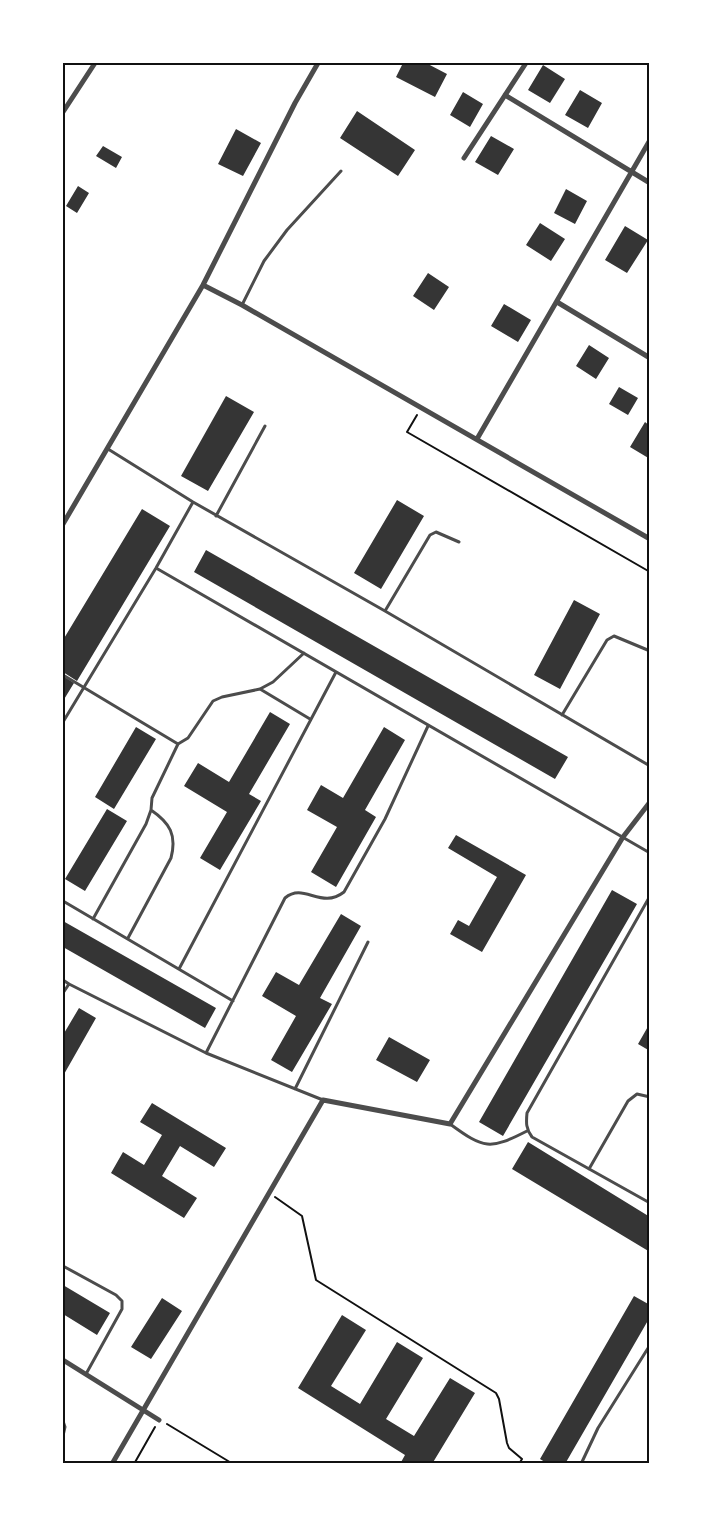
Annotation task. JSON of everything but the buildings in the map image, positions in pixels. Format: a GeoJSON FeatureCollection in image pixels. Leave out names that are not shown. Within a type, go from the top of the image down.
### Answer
{"type":"FeatureCollection","features":[{"type":"Feature","properties":{"kind":"street"},"geometry":{"type":"LineString","coordinates":[[63,112],[94,63]]}},
{"type":"Feature","properties":{"kind":"street"},"geometry":{"type":"LineString","coordinates":[[63,524],[203,285],[295,103],[318,63]]}},
{"type":"Feature","properties":{"kind":"street"},"geometry":{"type":"LineString","coordinates":[[464,158],[526,63]]}},
{"type":"Feature","properties":{"kind":"street"},"geometry":{"type":"LineString","coordinates":[[505,95],[650,183]]}},
{"type":"Feature","properties":{"kind":"street"},"geometry":{"type":"LineString","coordinates":[[477,439],[650,140]]}},
{"type":"Feature","properties":{"kind":"street"},"geometry":{"type":"LineString","coordinates":[[203,285],[242,304],[650,539]]}},
{"type":"Feature","properties":{"kind":"street"},"geometry":{"type":"LineString","coordinates":[[557,302],[650,358]]}},
{"type":"Feature","properties":{"kind":"street"},"geometry":{"type":"LineString","coordinates":[[112,1464],[323,1100],[450,1124],[623,837],[650,802]]}},
{"type":"Feature","properties":{"kind":"street"},"geometry":{"type":"LineString","coordinates":[[63,1360],[159,1420]]}},
{"type":"Feature","properties":{"kind":"lane"},"geometry":{"type":"LineString","coordinates":[[242,304],[264,261],[287,230],[341,171]]}},
{"type":"Feature","properties":{"kind":"lane"},"geometry":{"type":"LineString","coordinates":[[216,516],[265,426]]}},
{"type":"Feature","properties":{"kind":"lane"},"geometry":{"type":"LineString","coordinates":[[106,448],[216,516],[385,611],[650,766]]}},
{"type":"Feature","properties":{"kind":"lane"},"geometry":{"type":"LineString","coordinates":[[63,722],[193,502]]}},
{"type":"Feature","properties":{"kind":"lane"},"geometry":{"type":"LineString","coordinates":[[385,611],[430,535],[436,532],[459,542]]}},
{"type":"Feature","properties":{"kind":"lane"},"geometry":{"type":"LineString","coordinates":[[156,568],[650,853]]}},
{"type":"Feature","properties":{"kind":"lane"},"geometry":{"type":"LineString","coordinates":[[562,715],[607,640],[614,636],[650,651]]}},
{"type":"Feature","properties":{"kind":"lane"},"geometry":{"type":"LineString","coordinates":[[93,919],[147,824],[152,798],[178,744],[188,738],[213,701],[222,697],[260,690],[273,682],[304,653]]}},
{"type":"Feature","properties":{"kind":"lane"},"geometry":{"type":"LineString","coordinates":[[178,969],[336,672]]}},
{"type":"Feature","properties":{"kind":"lane"},"geometry":{"type":"LineString","coordinates":[[63,675],[178,744]]}},
{"type":"Feature","properties":{"kind":"lane"},"geometry":{"type":"LineString","coordinates":[[260,690],[310,719]]}},
{"type":"Feature","properties":{"kind":"lane"},"geometry":{"type":"LineString","coordinates":[[206,1053],[285,898],[299,892],[332,899],[344,892],[385,819],[428,725]]}},
{"type":"Feature","properties":{"kind":"lane"},"geometry":{"type":"LineString","coordinates":[[128,939],[171,858],[173,849],[174,841],[168,824],[151,810]]}},
{"type":"Feature","properties":{"kind":"lane"},"geometry":{"type":"LineString","coordinates":[[650,896],[527,1113],[527,1131],[532,1137],[650,1203]]}},
{"type":"Feature","properties":{"kind":"lane"},"geometry":{"type":"LineString","coordinates":[[63,901],[233,1001]]}},
{"type":"Feature","properties":{"kind":"lane"},"geometry":{"type":"LineString","coordinates":[[295,1089],[368,942]]}},
{"type":"Feature","properties":{"kind":"lane"},"geometry":{"type":"LineString","coordinates":[[63,980],[206,1053],[323,1100]]}},
{"type":"Feature","properties":{"kind":"lane"},"geometry":{"type":"LineString","coordinates":[[63,993],[69,984]]}},
{"type":"Feature","properties":{"kind":"lane"},"geometry":{"type":"LineString","coordinates":[[589,1169],[628,1101],[637,1094],[650,1097]]}},
{"type":"Feature","properties":{"kind":"lane"},"geometry":{"type":"LineString","coordinates":[[450,1124],[470,1139],[488,1145],[502,1144],[527,1131]]}},
{"type":"Feature","properties":{"kind":"lane"},"geometry":{"type":"LineString","coordinates":[[63,1266],[116,1295],[122,1301],[122,1309],[86,1374]]}},
{"type":"Feature","properties":{"kind":"lane"},"geometry":{"type":"LineString","coordinates":[[581,1464],[598,1428],[650,1345]]}},
{"type":"Feature","properties":{"kind":"lane"},"geometry":{"type":"LineString","coordinates":[[63,1421],[65,1427],[63,1436]]}},
{"type":"Feature","properties":{"kind":"path"},"geometry":{"type":"LineString","coordinates":[[422,408],[407,432],[650,572]]}},
{"type":"Feature","properties":{"kind":"path"},"geometry":{"type":"LineString","coordinates":[[269,1192],[302,1216],[316,1280],[496,1393],[507,1443],[509,1448],[522,1458],[519,1464]]}},
{"type":"Feature","properties":{"kind":"path"},"geometry":{"type":"LineString","coordinates":[[134,1464],[159,1420],[233,1464]]}}]}
